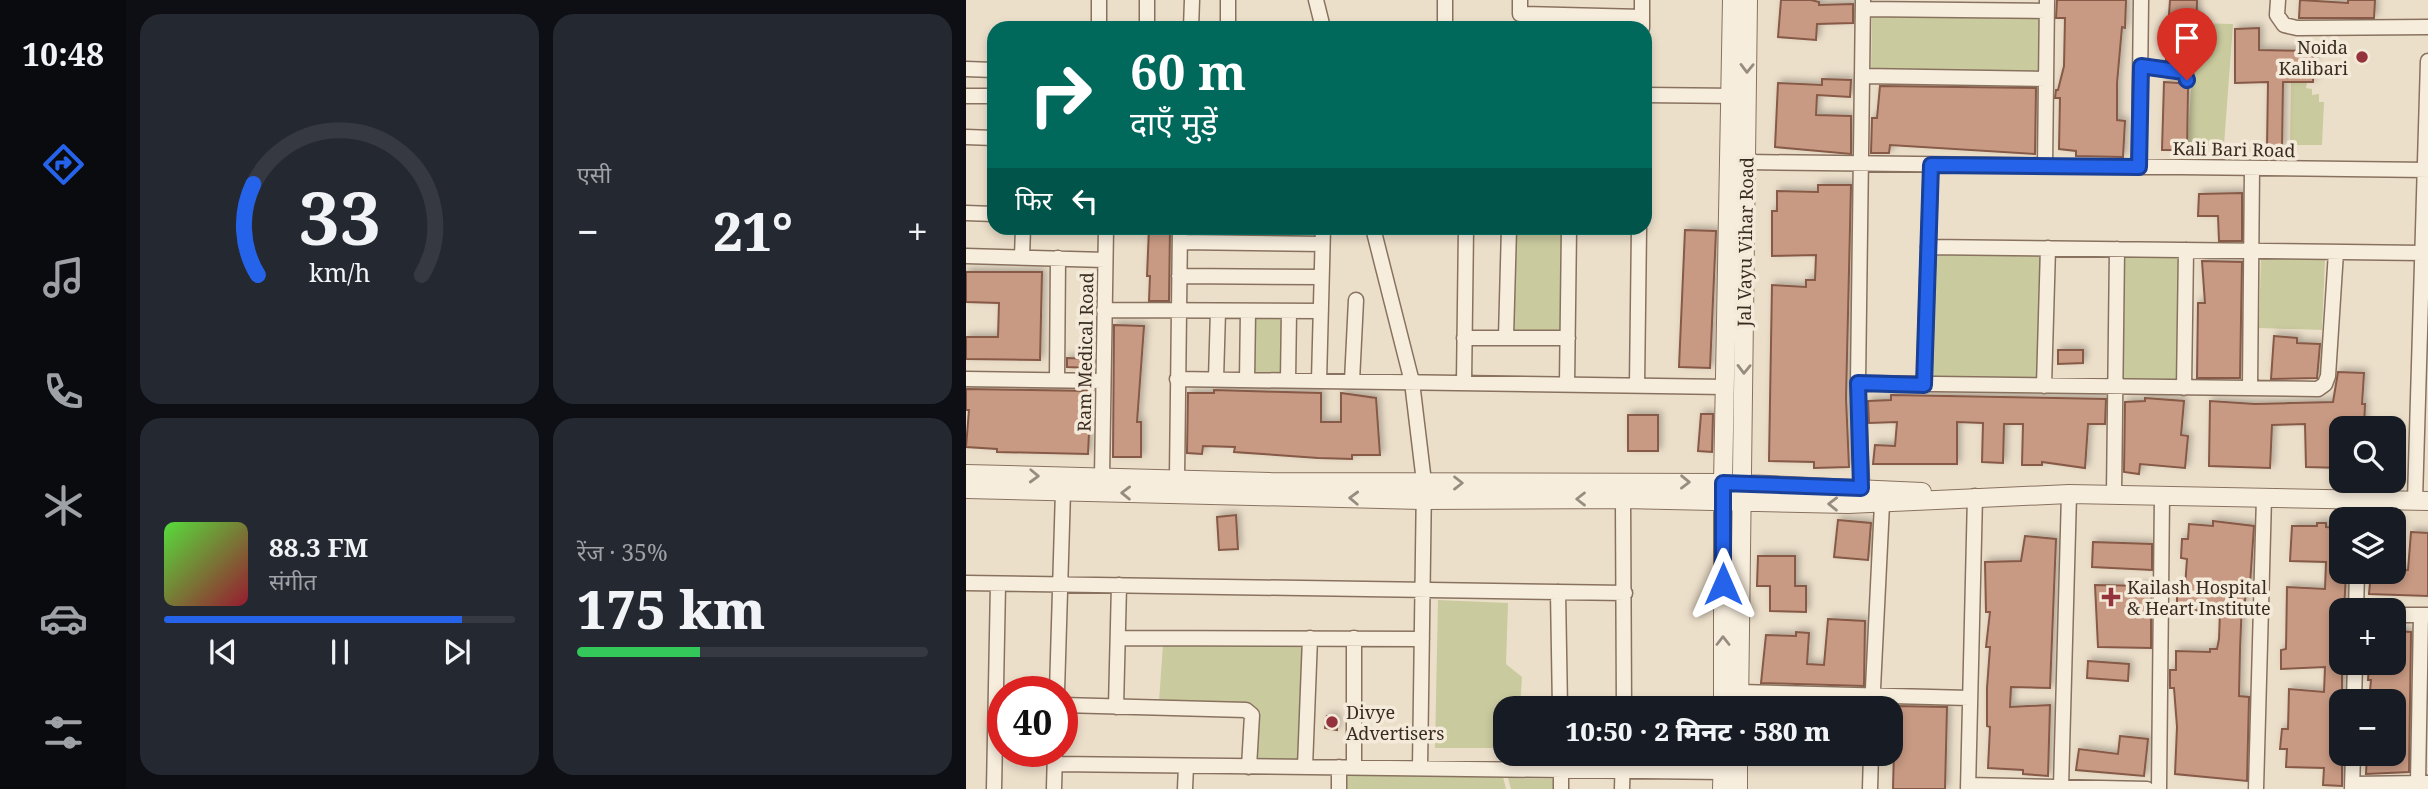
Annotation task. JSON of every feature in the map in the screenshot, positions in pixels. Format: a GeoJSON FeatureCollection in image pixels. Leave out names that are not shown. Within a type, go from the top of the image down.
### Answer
{"type":"FeatureCollection","features":[{"type":"Feature","properties":{"kind":"street"},"geometry":{"type":"LineString","coordinates":[[1099,0],[1099,21]]}},
{"type":"Feature","properties":{"kind":"street"},"geometry":{"type":"LineString","coordinates":[[1147,0],[1147,21]]}},
{"type":"Feature","properties":{"kind":"street"},"geometry":{"type":"LineString","coordinates":[[1191,21],[1192,0]]}},
{"type":"Feature","properties":{"kind":"street"},"geometry":{"type":"LineString","coordinates":[[1228,0],[1228,21]]}},
{"type":"Feature","properties":{"kind":"street"},"geometry":{"type":"LineString","coordinates":[[1316,0],[1321,21]]}},
{"type":"Feature","properties":{"kind":"street"},"geometry":{"type":"LineString","coordinates":[[1445,0],[1445,21]]}},
{"type":"Feature","properties":{"kind":"street"},"geometry":{"type":"LineString","coordinates":[[1642,0],[1642,21]]}},
{"type":"Feature","properties":{"kind":"street","name":"Jal Vayu Vihar Road"},"geometry":{"type":"LineString","coordinates":[[1732,0],[1746,163],[1739,696]]}},
{"type":"Feature","properties":{"kind":"street","name":"Jal Vayu Vihar Road"},"geometry":{"type":"LineString","coordinates":[[1723,696],[1726,387],[1739,96],[1748,0]]}},
{"type":"Feature","properties":{"kind":"street"},"geometry":{"type":"LineString","coordinates":[[2139,167],[2141,0]]}},
{"type":"Feature","properties":{"kind":"street"},"geometry":{"type":"LineString","coordinates":[[2278,0],[2277,15],[2284,25],[2297,28],[2428,27]]}},
{"type":"Feature","properties":{"kind":"street"},"geometry":{"type":"LineString","coordinates":[[1861,488],[1858,383],[1863,4],[2047,5],[2045,166]]}},
{"type":"Feature","properties":{"kind":"street"},"geometry":{"type":"LineString","coordinates":[[1520,7],[1634,21]]}},
{"type":"Feature","properties":{"kind":"street"},"geometry":{"type":"LineString","coordinates":[[966,489],[1423,491],[1742,483],[1801,495],[1882,504],[1975,496],[2070,494],[2421,500],[2422,253],[2428,61]]}},
{"type":"Feature","properties":{"kind":"street"},"geometry":{"type":"LineString","coordinates":[[2141,66],[2184,72],[2187,80]]}},
{"type":"Feature","properties":{"kind":"street"},"geometry":{"type":"LineString","coordinates":[[966,69],[987,70]]}},
{"type":"Feature","properties":{"kind":"street"},"geometry":{"type":"LineString","coordinates":[[1863,76],[2046,79]]}},
{"type":"Feature","properties":{"kind":"street"},"geometry":{"type":"LineString","coordinates":[[1652,95],[1739,96]]}},
{"type":"Feature","properties":{"kind":"street"},"geometry":{"type":"LineString","coordinates":[[966,96],[987,96]]}},
{"type":"Feature","properties":{"kind":"street"},"geometry":{"type":"LineString","coordinates":[[966,136],[987,138]]}},
{"type":"Feature","properties":{"kind":"street","name":"Kali Bari Road"},"geometry":{"type":"LineString","coordinates":[[1746,163],[2426,170]]}},
{"type":"Feature","properties":{"kind":"street"},"geometry":{"type":"LineString","coordinates":[[1924,385],[1931,165]]}},
{"type":"Feature","properties":{"kind":"street"},"geometry":{"type":"LineString","coordinates":[[2250,388],[2252,168]]}},
{"type":"Feature","properties":{"kind":"street"},"geometry":{"type":"LineString","coordinates":[[966,213],[987,214]]}},
{"type":"Feature","properties":{"kind":"street"},"geometry":{"type":"LineString","coordinates":[[1022,257],[1023,235]]}},
{"type":"Feature","properties":{"kind":"street","name":"Ram Medical Road"},"geometry":{"type":"LineString","coordinates":[[1102,477],[1106,235]]}},
{"type":"Feature","properties":{"kind":"street"},"geometry":{"type":"LineString","coordinates":[[1177,477],[1180,235],[1218,235],[1250,243],[1322,244]]}},
{"type":"Feature","properties":{"kind":"street"},"geometry":{"type":"LineString","coordinates":[[1250,235],[1250,243]]}},
{"type":"Feature","properties":{"kind":"street"},"geometry":{"type":"LineString","coordinates":[[1319,381],[1322,235]]}},
{"type":"Feature","properties":{"kind":"street"},"geometry":{"type":"LineString","coordinates":[[1375,235],[1412,382],[1423,491],[1420,768]]}},
{"type":"Feature","properties":{"kind":"street"},"geometry":{"type":"LineString","coordinates":[[1464,383],[1465,235]]}},
{"type":"Feature","properties":{"kind":"street"},"geometry":{"type":"LineString","coordinates":[[1506,337],[1509,235]]}},
{"type":"Feature","properties":{"kind":"street"},"geometry":{"type":"LineString","coordinates":[[1567,384],[1569,235]]}},
{"type":"Feature","properties":{"kind":"street"},"geometry":{"type":"LineString","coordinates":[[1637,385],[1639,235]]}},
{"type":"Feature","properties":{"kind":"street"},"geometry":{"type":"LineString","coordinates":[[1928,247],[2422,253]]}},
{"type":"Feature","properties":{"kind":"street"},"geometry":{"type":"LineString","coordinates":[[2044,386],[2048,248]]}},
{"type":"Feature","properties":{"kind":"street"},"geometry":{"type":"LineString","coordinates":[[2114,494],[2118,387],[2117,249]]}},
{"type":"Feature","properties":{"kind":"street"},"geometry":{"type":"LineString","coordinates":[[2184,388],[2186,250]]}},
{"type":"Feature","properties":{"kind":"street"},"geometry":{"type":"LineString","coordinates":[[1858,383],[2318,389],[2325,384],[2336,252]]}},
{"type":"Feature","properties":{"kind":"street"},"geometry":{"type":"LineString","coordinates":[[966,256],[1105,260]]}},
{"type":"Feature","properties":{"kind":"street"},"geometry":{"type":"LineString","coordinates":[[1057,380],[1058,258]]}},
{"type":"Feature","properties":{"kind":"street"},"geometry":{"type":"LineString","coordinates":[[1179,276],[1321,277]]}},
{"type":"Feature","properties":{"kind":"street"},"geometry":{"type":"LineString","coordinates":[[1352,381],[1356,300]]}},
{"type":"Feature","properties":{"kind":"street"},"geometry":{"type":"LineString","coordinates":[[1104,310],[1321,311]]}},
{"type":"Feature","properties":{"kind":"street"},"geometry":{"type":"LineString","coordinates":[[1216,379],[1218,311]]}},
{"type":"Feature","properties":{"kind":"street"},"geometry":{"type":"LineString","coordinates":[[1247,380],[1248,311]]}},
{"type":"Feature","properties":{"kind":"street"},"geometry":{"type":"LineString","coordinates":[[1289,311],[1289,380]]}},
{"type":"Feature","properties":{"kind":"street"},"geometry":{"type":"LineString","coordinates":[[1464,338],[1568,338]]}},
{"type":"Feature","properties":{"kind":"street"},"geometry":{"type":"LineString","coordinates":[[966,379],[1103,381]]}},
{"type":"Feature","properties":{"kind":"street"},"geometry":{"type":"LineString","coordinates":[[1177,379],[1726,387]]}},
{"type":"Feature","properties":{"kind":"street"},"geometry":{"type":"LineString","coordinates":[[966,474],[1177,477],[1423,491],[1742,503],[1861,488],[1975,496]]}},
{"type":"Feature","properties":{"kind":"street"},"geometry":{"type":"LineString","coordinates":[[1056,676],[1063,491]]}},
{"type":"Feature","properties":{"kind":"street"},"geometry":{"type":"LineString","coordinates":[[2061,787],[2070,494]]}},
{"type":"Feature","properties":{"kind":"street"},"geometry":{"type":"LineString","coordinates":[[2159,789],[2162,495]]}},
{"type":"Feature","properties":{"kind":"street"},"geometry":{"type":"LineString","coordinates":[[1975,496],[1968,787],[2147,789]]}},
{"type":"Feature","properties":{"kind":"street"},"geometry":{"type":"LineString","coordinates":[[2256,789],[2264,497]]}},
{"type":"Feature","properties":{"kind":"street"},"geometry":{"type":"LineString","coordinates":[[1623,499],[1624,696]]}},
{"type":"Feature","properties":{"kind":"street"},"geometry":{"type":"LineString","coordinates":[[2359,499],[2359,507]]}},
{"type":"Feature","properties":{"kind":"street"},"geometry":{"type":"LineString","coordinates":[[1872,696],[1882,504]]}},
{"type":"Feature","properties":{"kind":"street"},"geometry":{"type":"LineString","coordinates":[[966,583],[1625,593]]}},
{"type":"Feature","properties":{"kind":"street"},"geometry":{"type":"LineString","coordinates":[[994,789],[999,584]]}},
{"type":"Feature","properties":{"kind":"street"},"geometry":{"type":"LineString","coordinates":[[1116,706],[1119,585]]}},
{"type":"Feature","properties":{"kind":"street"},"geometry":{"type":"LineString","coordinates":[[1558,592],[1560,696]]}},
{"type":"Feature","properties":{"kind":"street"},"geometry":{"type":"LineString","coordinates":[[2353,766],[2352,787],[2423,783],[2425,615],[2406,615]]}},
{"type":"Feature","properties":{"kind":"street"},"geometry":{"type":"LineString","coordinates":[[1118,638],[1422,639]]}},
{"type":"Feature","properties":{"kind":"street"},"geometry":{"type":"LineString","coordinates":[[1305,767],[1310,638]]}},
{"type":"Feature","properties":{"kind":"street"},"geometry":{"type":"LineString","coordinates":[[1339,789],[1347,768],[1354,638]]}},
{"type":"Feature","properties":{"kind":"street"},"geometry":{"type":"LineString","coordinates":[[1903,701],[1969,698]]}},
{"type":"Feature","properties":{"kind":"street"},"geometry":{"type":"LineString","coordinates":[[1078,705],[1246,710],[1251,715],[1249,766]]}},
{"type":"Feature","properties":{"kind":"street"},"geometry":{"type":"LineString","coordinates":[[1078,759],[1185,766],[1723,772]]}},
{"type":"Feature","properties":{"kind":"street"},"geometry":{"type":"LineString","coordinates":[[1185,766],[1185,789]]}},
{"type":"Feature","properties":{"kind":"street"},"geometry":{"type":"LineString","coordinates":[[1561,766],[1561,789]]}},
{"type":"Feature","properties":{"kind":"street"},"geometry":{"type":"LineString","coordinates":[[1622,789],[1623,766]]}},
{"type":"Feature","properties":{"kind":"street"},"geometry":{"type":"LineString","coordinates":[[1738,766],[1738,789]]}},
{"type":"Feature","properties":{"kind":"street"},"geometry":{"type":"LineString","coordinates":[[1870,789],[1871,766]]}},
{"type":"Feature","properties":{"kind":"street"},"geometry":{"type":"LineString","coordinates":[[1054,789],[1055,767]]}},
{"type":"Feature","properties":{"kind":"green space"},"geometry":{"type":"Polygon","coordinates":[[[1872,15],[2040,17],[2039,74],[1871,72],[1872,15]]]}},
{"type":"Feature","properties":{"kind":"green space"},"geometry":{"type":"Polygon","coordinates":[[[2196,23],[2233,24],[2224,145],[2187,146],[2196,23]]]}},
{"type":"Feature","properties":{"kind":"green space"},"geometry":{"type":"Polygon","coordinates":[[[2291,82],[2307,82],[2306,88],[2312,89],[2312,95],[2319,94],[2319,102],[2324,102],[2322,145],[2290,145],[2291,82]]]}},
{"type":"Feature","properties":{"kind":"green space"},"geometry":{"type":"Polygon","coordinates":[[[1254,235],[1299,235],[1299,239],[1254,238],[1254,235]]]}},
{"type":"Feature","properties":{"kind":"green space"},"geometry":{"type":"Polygon","coordinates":[[[1515,235],[1564,235],[1562,332],[1513,331],[1515,235]]]}},
{"type":"Feature","properties":{"kind":"green space"},"geometry":{"type":"Polygon","coordinates":[[[1935,252],[2046,254],[2042,379],[1932,377],[1935,252]]]}},
{"type":"Feature","properties":{"kind":"green space"},"geometry":{"type":"Polygon","coordinates":[[[2124,255],[2180,256],[2179,382],[2122,382],[2124,255]]]}},
{"type":"Feature","properties":{"kind":"green space"},"geometry":{"type":"Polygon","coordinates":[[[2261,257],[2325,259],[2322,330],[2259,328],[2261,257]]]}},
{"type":"Feature","properties":{"kind":"green space"},"geometry":{"type":"Polygon","coordinates":[[[1252,316],[1284,317],[1284,376],[1251,375],[1252,316]]]}},
{"type":"Feature","properties":{"kind":"green space"},"geometry":{"type":"Polygon","coordinates":[[[1438,600],[1508,603],[1506,664],[1522,677],[1521,696],[1493,696],[1493,748],[1435,748],[1438,600]]]}},
{"type":"Feature","properties":{"kind":"green space"},"geometry":{"type":"Polygon","coordinates":[[[1304,643],[1300,761],[1255,761],[1256,707],[1159,702],[1163,644],[1304,643]]]}},
{"type":"Feature","properties":{"kind":"green space"},"geometry":{"type":"Polygon","coordinates":[[[1339,767],[1489,770],[1503,777],[1506,789],[1339,789],[1339,767]]]}},
{"type":"Feature","properties":{"kind":"green space"},"geometry":{"type":"Polygon","coordinates":[[[1508,778],[1555,779],[1555,789],[1511,789],[1508,778]]]}},
{"type":"Feature","properties":{"kind":"building"},"geometry":{"type":"Polygon","coordinates":[[[1781,0],[1811,0],[1819,2],[1819,5],[1853,4],[1853,23],[1817,24],[1816,40],[1778,37],[1781,0]]]}},
{"type":"Feature","properties":{"kind":"building"},"geometry":{"type":"Polygon","coordinates":[[[2057,0],[2126,0],[2117,83],[2117,120],[2125,121],[2123,157],[2076,156],[2076,151],[2059,149],[2060,98],[2055,98],[2064,66],[2065,18],[2056,18],[2057,0]]]}},
{"type":"Feature","properties":{"kind":"building"},"geometry":{"type":"Polygon","coordinates":[[[2170,0],[2197,0],[2196,43],[2186,43],[2186,63],[2166,60],[2170,0]]]}},
{"type":"Feature","properties":{"kind":"building"},"geometry":{"type":"Polygon","coordinates":[[[2300,0],[2348,3],[2348,0],[2375,0],[2374,18],[2299,18],[2300,0]]]}},
{"type":"Feature","properties":{"kind":"building"},"geometry":{"type":"Polygon","coordinates":[[[2259,28],[2259,50],[2313,51],[2313,82],[2283,82],[2282,148],[2267,148],[2268,82],[2235,83],[2235,29],[2259,28]]]}},
{"type":"Feature","properties":{"kind":"building"},"geometry":{"type":"Polygon","coordinates":[[[1822,79],[1851,80],[1850,97],[1817,95],[1816,115],[1851,116],[1851,154],[1775,147],[1778,83],[1822,85],[1822,79]]]}},
{"type":"Feature","properties":{"kind":"building"},"geometry":{"type":"Polygon","coordinates":[[[2164,82],[2178,83],[2188,89],[2187,150],[2162,150],[2164,82]]]}},
{"type":"Feature","properties":{"kind":"building"},"geometry":{"type":"Polygon","coordinates":[[[1880,86],[2036,88],[2035,154],[1890,145],[1889,153],[1871,153],[1872,118],[1877,118],[1880,86]]]}},
{"type":"Feature","properties":{"kind":"building"},"geometry":{"type":"Polygon","coordinates":[[[1818,185],[1851,185],[1846,398],[1849,467],[1814,468],[1814,462],[1769,461],[1772,285],[1806,287],[1806,280],[1815,280],[1816,255],[1772,256],[1772,211],[1777,211],[1777,191],[1818,192],[1818,185]]]}},
{"type":"Feature","properties":{"kind":"building"},"geometry":{"type":"Polygon","coordinates":[[[2242,193],[2242,241],[2219,241],[2218,216],[2198,216],[2199,194],[2242,193]]]}},
{"type":"Feature","properties":{"kind":"building"},"geometry":{"type":"Polygon","coordinates":[[[1685,230],[1716,231],[1710,368],[1679,367],[1685,230]]]}},
{"type":"Feature","properties":{"kind":"building"},"geometry":{"type":"Polygon","coordinates":[[[1149,235],[1170,235],[1169,301],[1149,301],[1150,276],[1147,276],[1149,235]]]}},
{"type":"Feature","properties":{"kind":"building"},"geometry":{"type":"Polygon","coordinates":[[[2202,261],[2242,262],[2240,378],[2197,378],[2198,303],[2205,303],[2202,261]]]}},
{"type":"Feature","properties":{"kind":"building"},"geometry":{"type":"Polygon","coordinates":[[[966,272],[1042,272],[1040,360],[966,359],[966,337],[998,337],[999,303],[966,302],[966,272]]]}},
{"type":"Feature","properties":{"kind":"building"},"geometry":{"type":"Polygon","coordinates":[[[1114,325],[1144,326],[1137,422],[1141,422],[1141,457],[1113,457],[1114,325]]]}},
{"type":"Feature","properties":{"kind":"building"},"geometry":{"type":"Polygon","coordinates":[[[2274,336],[2297,338],[2297,343],[2320,344],[2317,378],[2271,379],[2274,336]]]}},
{"type":"Feature","properties":{"kind":"building"},"geometry":{"type":"Polygon","coordinates":[[[2058,350],[2083,350],[2083,363],[2058,364],[2058,350]]]}},
{"type":"Feature","properties":{"kind":"building"},"geometry":{"type":"Polygon","coordinates":[[[1067,358],[1090,359],[1090,368],[1067,367],[1067,358]]]}},
{"type":"Feature","properties":{"kind":"building"},"geometry":{"type":"Polygon","coordinates":[[[2338,372],[2364,373],[2362,404],[2365,404],[2365,416],[2329,416],[2329,468],[2306,467],[2305,424],[2272,425],[2270,468],[2209,466],[2210,401],[2255,404],[2333,402],[2338,372]]]}},
{"type":"Feature","properties":{"kind":"building"},"geometry":{"type":"Polygon","coordinates":[[[966,389],[1091,391],[1088,454],[997,452],[997,449],[966,447],[969,410],[966,410],[966,389]]]}},
{"type":"Feature","properties":{"kind":"building"},"geometry":{"type":"Polygon","coordinates":[[[1214,390],[1321,393],[1321,422],[1341,422],[1341,393],[1376,398],[1380,455],[1352,455],[1352,459],[1318,458],[1234,452],[1235,447],[1203,446],[1202,454],[1187,453],[1188,393],[1214,393],[1214,390]]]}},
{"type":"Feature","properties":{"kind":"building"},"geometry":{"type":"Polygon","coordinates":[[[1891,395],[2106,399],[2105,424],[2088,424],[2085,468],[2042,462],[2042,465],[2022,465],[2023,424],[2004,424],[2003,463],[1982,462],[1983,423],[1957,422],[1957,464],[1873,464],[1875,445],[1895,446],[1897,422],[1869,423],[1868,401],[1891,400],[1891,395]]]}},
{"type":"Feature","properties":{"kind":"building"},"geometry":{"type":"Polygon","coordinates":[[[2145,398],[2184,401],[2181,435],[2188,436],[2185,468],[2140,464],[2139,474],[2124,472],[2125,402],[2145,401],[2145,398]]]}},
{"type":"Feature","properties":{"kind":"building"},"geometry":{"type":"Polygon","coordinates":[[[1701,414],[1713,414],[1712,452],[1698,451],[1701,414]]]}},
{"type":"Feature","properties":{"kind":"building"},"geometry":{"type":"Polygon","coordinates":[[[1628,415],[1658,415],[1658,451],[1628,451],[1628,415]]]}},
{"type":"Feature","properties":{"kind":"building"},"geometry":{"type":"Polygon","coordinates":[[[1236,515],[1238,549],[1219,550],[1217,517],[1236,515]]]}},
{"type":"Feature","properties":{"kind":"building"},"geometry":{"type":"Polygon","coordinates":[[[1838,520],[1871,523],[1868,560],[1834,557],[1838,520]]]}},
{"type":"Feature","properties":{"kind":"building"},"geometry":{"type":"Polygon","coordinates":[[[2213,521],[2254,526],[2250,584],[2246,584],[2245,602],[2242,601],[2240,649],[2239,696],[2249,697],[2247,781],[2175,774],[2177,727],[2174,688],[2170,688],[2170,670],[2176,670],[2176,651],[2210,652],[2210,649],[2217,649],[2220,612],[2177,609],[2177,587],[2185,587],[2187,559],[2181,558],[2182,539],[2188,539],[2189,524],[2213,526],[2213,521]]]}},
{"type":"Feature","properties":{"kind":"building"},"geometry":{"type":"Polygon","coordinates":[[[2317,523],[2326,523],[2326,527],[2329,527],[2329,584],[2345,584],[2345,598],[2329,598],[2329,675],[2342,675],[2342,689],[2329,689],[2329,766],[2342,766],[2342,786],[2323,785],[2324,768],[2286,767],[2287,749],[2280,749],[2282,729],[2288,729],[2289,689],[2324,692],[2325,667],[2281,669],[2281,650],[2286,649],[2287,587],[2325,589],[2326,562],[2290,561],[2292,526],[2317,526],[2317,523]]]}},
{"type":"Feature","properties":{"kind":"building"},"geometry":{"type":"Polygon","coordinates":[[[2411,532],[2428,533],[2428,596],[2369,594],[2370,584],[2406,584],[2411,532]]]}},
{"type":"Feature","properties":{"kind":"building"},"geometry":{"type":"Polygon","coordinates":[[[2025,536],[2056,539],[2050,688],[2011,687],[2010,707],[2050,705],[2048,776],[2023,774],[2023,770],[1988,768],[1990,727],[1987,726],[1987,688],[1990,647],[1986,647],[1990,612],[1986,612],[1985,562],[2021,561],[2025,536]]]}},
{"type":"Feature","properties":{"kind":"building"},"geometry":{"type":"Polygon","coordinates":[[[2093,542],[2152,544],[2152,570],[2092,567],[2093,542]]]}},
{"type":"Feature","properties":{"kind":"building"},"geometry":{"type":"Polygon","coordinates":[[[1758,556],[1795,556],[1795,586],[1806,586],[1806,612],[1770,611],[1770,586],[1757,586],[1758,556]]]}},
{"type":"Feature","properties":{"kind":"building"},"geometry":{"type":"Polygon","coordinates":[[[2095,585],[2151,586],[2151,648],[2098,647],[2095,585]]]}},
{"type":"Feature","properties":{"kind":"building"},"geometry":{"type":"Polygon","coordinates":[[[1828,619],[1865,621],[1864,686],[1761,683],[1766,635],[1796,636],[1796,632],[1809,633],[1807,664],[1824,665],[1828,619]]]}},
{"type":"Feature","properties":{"kind":"building"},"geometry":{"type":"Polygon","coordinates":[[[2406,632],[2411,632],[2409,772],[2366,774],[2366,766],[2406,766],[2406,689],[2370,689],[2371,680],[2368,680],[2368,675],[2406,675],[2406,632]]]}},
{"type":"Feature","properties":{"kind":"building"},"geometry":{"type":"Polygon","coordinates":[[[2088,661],[2129,664],[2128,681],[2087,678],[2088,661]]]}},
{"type":"Feature","properties":{"kind":"building"},"geometry":{"type":"Polygon","coordinates":[[[1903,706],[1947,707],[1945,789],[1893,789],[1894,766],[1903,766],[1903,706]]]}},
{"type":"Feature","properties":{"kind":"building","name":"Divye Advertisers"},"geometry":{"type":"Polygon","coordinates":[[[1327,716],[1337,717],[1337,730],[1325,728],[1327,716]]]}},
{"type":"Feature","properties":{"kind":"building"},"geometry":{"type":"Polygon","coordinates":[[[2120,736],[2148,739],[2144,776],[2076,770],[2079,749],[2118,754],[2120,736]]]}},
{"type":"Feature","properties":{"kind":"place","name":"Noida Kalibari"},"geometry":{"type":"Point","coordinates":[2362,57]}},
{"type":"Feature","properties":{"kind":"place","name":"Kailash Hospital & Heart Institute"},"geometry":{"type":"Point","coordinates":[2111,597]}},
{"type":"Feature","properties":{"kind":"place","name":"Divye Advertisers"},"geometry":{"type":"Point","coordinates":[1332,722]}},
{"type":"Feature","properties":{"kind":"route"},"geometry":{"type":"LineString","coordinates":[[1723,584],[1723,483],[1861,488],[1858,383],[1924,385],[1931,165],[2139,167],[2141,66],[2184,72],[2187,80]]}}]}
